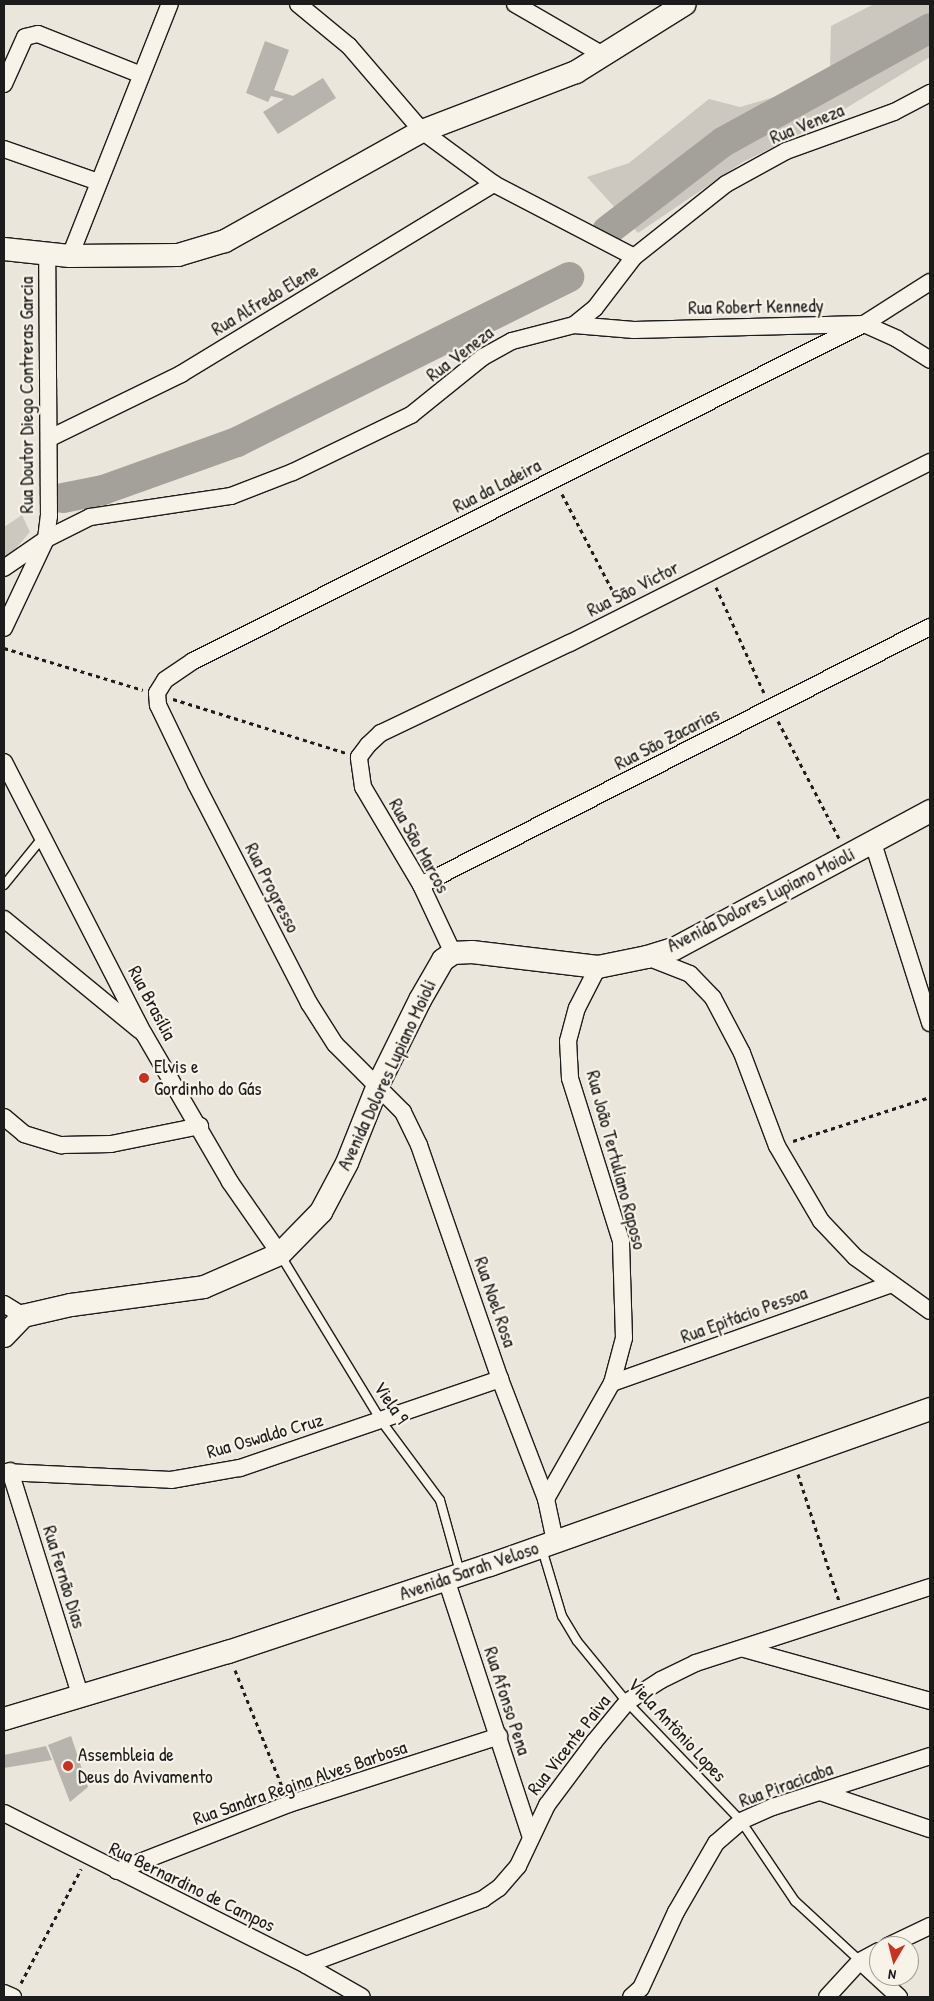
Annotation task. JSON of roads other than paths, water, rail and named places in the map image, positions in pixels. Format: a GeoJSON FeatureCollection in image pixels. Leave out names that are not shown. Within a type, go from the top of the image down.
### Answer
{"type":"FeatureCollection","features":[{"type":"Feature","properties":{"kind":"main road"},"geometry":{"type":"LineString","coordinates":[[4,249],[47,251],[70,256],[178,256],[225,242],[422,131],[576,72],[685,4]]}},
{"type":"Feature","properties":{"kind":"main road","name":"Avenida Dolores Lupiano Moioli"},"geometry":{"type":"LineString","coordinates":[[23,1316],[71,1305],[204,1287],[280,1254],[321,1212],[347,1163],[378,1085],[432,976],[453,953],[472,952],[598,967],[647,957],[674,948],[930,811]]}},
{"type":"Feature","properties":{"kind":"main road"},"geometry":{"type":"LineString","coordinates":[[4,1336],[23,1316]]}},
{"type":"Feature","properties":{"kind":"main road","name":"Avenida Sarah Veloso"},"geometry":{"type":"LineString","coordinates":[[4,1718],[228,1652],[548,1544],[930,1409]]}},
{"type":"Feature","properties":{"kind":"street"},"geometry":{"type":"LineString","coordinates":[[70,256],[139,74],[170,4]]}},
{"type":"Feature","properties":{"kind":"street"},"geometry":{"type":"LineString","coordinates":[[298,4],[349,46],[422,131],[494,184],[634,258]]}},
{"type":"Feature","properties":{"kind":"street"},"geometry":{"type":"LineString","coordinates":[[515,4],[603,55]]}},
{"type":"Feature","properties":{"kind":"street"},"geometry":{"type":"LineString","coordinates":[[4,84],[25,37],[38,34],[139,74]]}},
{"type":"Feature","properties":{"kind":"street","name":"Rua Veneza"},"geometry":{"type":"LineString","coordinates":[[4,568],[46,538],[90,517],[231,496],[294,472],[411,415],[483,357],[512,341],[574,326],[595,308],[634,258],[726,184],[786,151],[894,112],[930,93]]}},
{"type":"Feature","properties":{"kind":"street"},"geometry":{"type":"LineString","coordinates":[[4,149],[98,182]]}},
{"type":"Feature","properties":{"kind":"street","name":"Rua Alfredo Elene"},"geometry":{"type":"LineString","coordinates":[[50,438],[181,374],[494,184]]}},
{"type":"Feature","properties":{"kind":"street","name":"Rua Doutor Diego Contreras Garcia"},"geometry":{"type":"LineString","coordinates":[[46,538],[50,438],[47,251]]}},
{"type":"Feature","properties":{"kind":"street","name":"Rua da Ladeira"},"geometry":{"type":"LineString","coordinates":[[157,693],[165,680],[193,661],[864,324],[930,282]]}},
{"type":"Feature","properties":{"kind":"street","name":"Rua Robert Kennedy"},"geometry":{"type":"LineString","coordinates":[[574,326],[634,330],[864,324],[897,339],[930,360]]}},
{"type":"Feature","properties":{"kind":"street","name":"Rua São Victor"},"geometry":{"type":"LineString","coordinates":[[359,757],[382,733],[625,615],[930,462]]}},
{"type":"Feature","properties":{"kind":"street"},"geometry":{"type":"LineString","coordinates":[[4,625],[46,538]]}},
{"type":"Feature","properties":{"kind":"street","name":"Rua São Zacarias"},"geometry":{"type":"LineString","coordinates":[[421,885],[930,627]]}},
{"type":"Feature","properties":{"kind":"street","name":"Rua Progresso"},"geometry":{"type":"LineString","coordinates":[[157,693],[158,705],[196,784],[309,1003],[335,1044],[378,1085]]}},
{"type":"Feature","properties":{"kind":"street","name":"Rua São Marcos"},"geometry":{"type":"LineString","coordinates":[[359,757],[363,787],[421,885],[453,953]]}},
{"type":"Feature","properties":{"kind":"street","name":"Rua Brasília"},"geometry":{"type":"LineString","coordinates":[[4,762],[144,1034],[200,1126],[230,1182],[280,1254]]}},
{"type":"Feature","properties":{"kind":"street"},"geometry":{"type":"LineString","coordinates":[[873,842],[930,1023]]}},
{"type":"Feature","properties":{"kind":"street"},"geometry":{"type":"LineString","coordinates":[[4,919],[144,1034]]}},
{"type":"Feature","properties":{"kind":"street"},"geometry":{"type":"LineString","coordinates":[[647,957],[690,974],[713,998],[742,1053],[777,1146],[821,1221],[855,1257],[889,1285],[930,1311]]}},
{"type":"Feature","properties":{"kind":"street","name":"Rua João Tertuliano Raposo"},"geometry":{"type":"LineString","coordinates":[[546,1499],[612,1383],[624,1338],[621,1241],[570,1078],[568,1041],[577,1008],[598,967]]}},
{"type":"Feature","properties":{"kind":"street","name":"Rua Noel Rosa"},"geometry":{"type":"LineString","coordinates":[[378,1085],[402,1112],[419,1145],[500,1379],[546,1499],[548,1544]]}},
{"type":"Feature","properties":{"kind":"street"},"geometry":{"type":"LineString","coordinates":[[4,1117],[24,1134],[61,1145],[111,1144],[200,1126]]}},
{"type":"Feature","properties":{"kind":"street","name":"Rua Epitácio Pessoa"},"geometry":{"type":"LineString","coordinates":[[612,1383],[889,1285]]}},
{"type":"Feature","properties":{"kind":"street"},"geometry":{"type":"LineString","coordinates":[[4,1304],[23,1316]]}},
{"type":"Feature","properties":{"kind":"street","name":"Rua Oswaldo Cruz"},"geometry":{"type":"LineString","coordinates":[[7,1471],[171,1480],[240,1468],[382,1422],[500,1379]]}},
{"type":"Feature","properties":{"kind":"street","name":"Rua Fernão Dias"},"geometry":{"type":"LineString","coordinates":[[7,1471],[80,1695]]}},
{"type":"Feature","properties":{"kind":"street","name":"Rua Afonso Pena"},"geometry":{"type":"LineString","coordinates":[[453,1576],[498,1736],[530,1835]]}},
{"type":"Feature","properties":{"kind":"street","name":"Rua Vicente Paiva"},"geometry":{"type":"LineString","coordinates":[[306,1965],[483,1899],[510,1877],[546,1805],[627,1702],[660,1680],[696,1663],[744,1649],[843,1614],[930,1587]]}},
{"type":"Feature","properties":{"kind":"street"},"geometry":{"type":"LineString","coordinates":[[744,1649],[930,1701]]}},
{"type":"Feature","properties":{"kind":"street","name":"Rua Sandra Regina Alves Barbosa"},"geometry":{"type":"LineString","coordinates":[[116,1871],[289,1804],[498,1736]]}},
{"type":"Feature","properties":{"kind":"street","name":"Rua Piracicaba"},"geometry":{"type":"LineString","coordinates":[[631,1997],[641,1988],[676,1912],[716,1843],[742,1822],[820,1792],[930,1756]]}},
{"type":"Feature","properties":{"kind":"street"},"geometry":{"type":"LineString","coordinates":[[820,1792],[930,1828]]}},
{"type":"Feature","properties":{"kind":"street","name":"Rua Bernardino de Campos"},"geometry":{"type":"LineString","coordinates":[[4,1814],[87,1858],[306,1965],[362,1997]]}},
{"type":"Feature","properties":{"kind":"street"},"geometry":{"type":"LineString","coordinates":[[909,1936],[930,1926]]}},
{"type":"Feature","properties":{"kind":"street"},"geometry":{"type":"LineString","coordinates":[[827,1997],[860,1961],[869,1956]]}},
{"type":"Feature","properties":{"kind":"street"},"geometry":{"type":"LineString","coordinates":[[860,1961],[899,1997]]}},
{"type":"Feature","properties":{"kind":"lane"},"geometry":{"type":"LineString","coordinates":[[4,885],[43,837]]}},
{"type":"Feature","properties":{"kind":"lane","name":"Viela 9"},"geometry":{"type":"LineString","coordinates":[[280,1254],[382,1422],[440,1500],[453,1576]]}},
{"type":"Feature","properties":{"kind":"lane","name":"Viela Antônio Lopes"},"geometry":{"type":"LineString","coordinates":[[548,1544],[562,1616],[577,1641],[627,1702],[742,1822],[795,1901],[860,1961]]}},
{"type":"Feature","properties":{"kind":"waterway"},"geometry":{"type":"LineString","coordinates":[[607,231],[723,142],[930,28]]}},
{"type":"Feature","properties":{"kind":"waterway"},"geometry":{"type":"LineString","coordinates":[[63,498],[103,490],[237,442],[569,277]]}},
{"type":"Feature","properties":{"kind":"place","name":"Elvis e Gordinho do Gás"},"geometry":{"type":"Point","coordinates":[144,1078]}},
{"type":"Feature","properties":{"kind":"place","name":"Assembleia de Deus do Avivamento"},"geometry":{"type":"Point","coordinates":[68,1766]}}]}
